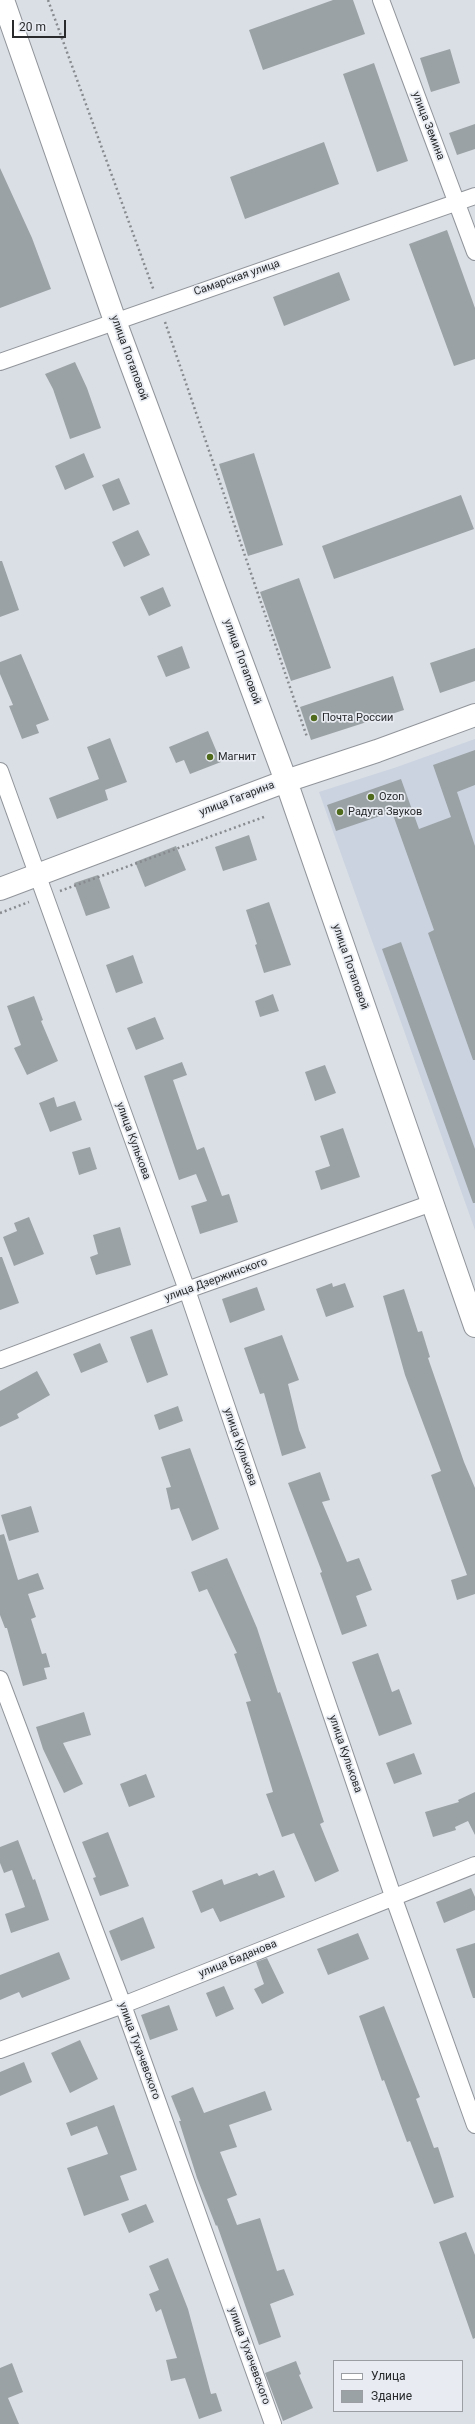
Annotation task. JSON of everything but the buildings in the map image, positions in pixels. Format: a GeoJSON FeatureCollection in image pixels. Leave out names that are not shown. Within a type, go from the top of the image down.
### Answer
{"type":"FeatureCollection","features":[{"type":"Feature","properties":{"kind":"main road","name":"улица Потаповой"},"geometry":{"type":"LineString","coordinates":[[3,0],[115,321],[286,781],[475,1326]]}},
{"type":"Feature","properties":{"kind":"main road","name":"улица Гагарина"},"geometry":{"type":"LineString","coordinates":[[0,889],[286,781],[377,751],[475,715]]}},
{"type":"Feature","properties":{"kind":"street","name":"улица Земина"},"geometry":{"type":"LineString","coordinates":[[381,0],[475,252]]}},
{"type":"Feature","properties":{"kind":"street","name":"Самарская улица"},"geometry":{"type":"LineString","coordinates":[[0,362],[159,305],[475,196]]}},
{"type":"Feature","properties":{"kind":"street","name":"улица Кулькова"},"geometry":{"type":"LineString","coordinates":[[0,771],[44,897],[187,1290],[393,1896],[475,2125]]}},
{"type":"Feature","properties":{"kind":"street","name":"улица Дзержинского"},"geometry":{"type":"LineString","coordinates":[[0,1360],[187,1290],[432,1203]]}},
{"type":"Feature","properties":{"kind":"street","name":"улица Тухачевского"},"geometry":{"type":"LineString","coordinates":[[0,1679],[123,2005],[273,2424]]}},
{"type":"Feature","properties":{"kind":"street","name":"улица Баданова"},"geometry":{"type":"LineString","coordinates":[[0,2050],[123,2005],[475,1864]]}},
{"type":"Feature","properties":{"kind":"path"},"geometry":{"type":"LineString","coordinates":[[48,0],[159,305],[307,737]]}},
{"type":"Feature","properties":{"kind":"path"},"geometry":{"type":"LineString","coordinates":[[0,913],[264,817]]}},
{"type":"Feature","properties":{"kind":"shaded area"},"geometry":{"type":"Polygon","coordinates":[[[475,739],[475,1230],[319,792],[397,767],[475,739]]]}},
{"type":"Feature","properties":{"kind":"place","name":"Почта России"},"geometry":{"type":"Point","coordinates":[314,718]}},
{"type":"Feature","properties":{"kind":"place","name":"Магнит"},"geometry":{"type":"Point","coordinates":[210,757]}},
{"type":"Feature","properties":{"kind":"place","name":"Ozon"},"geometry":{"type":"Point","coordinates":[371,797]}},
{"type":"Feature","properties":{"kind":"place","name":"Радуга Звуков"},"geometry":{"type":"Point","coordinates":[340,812]}}]}
